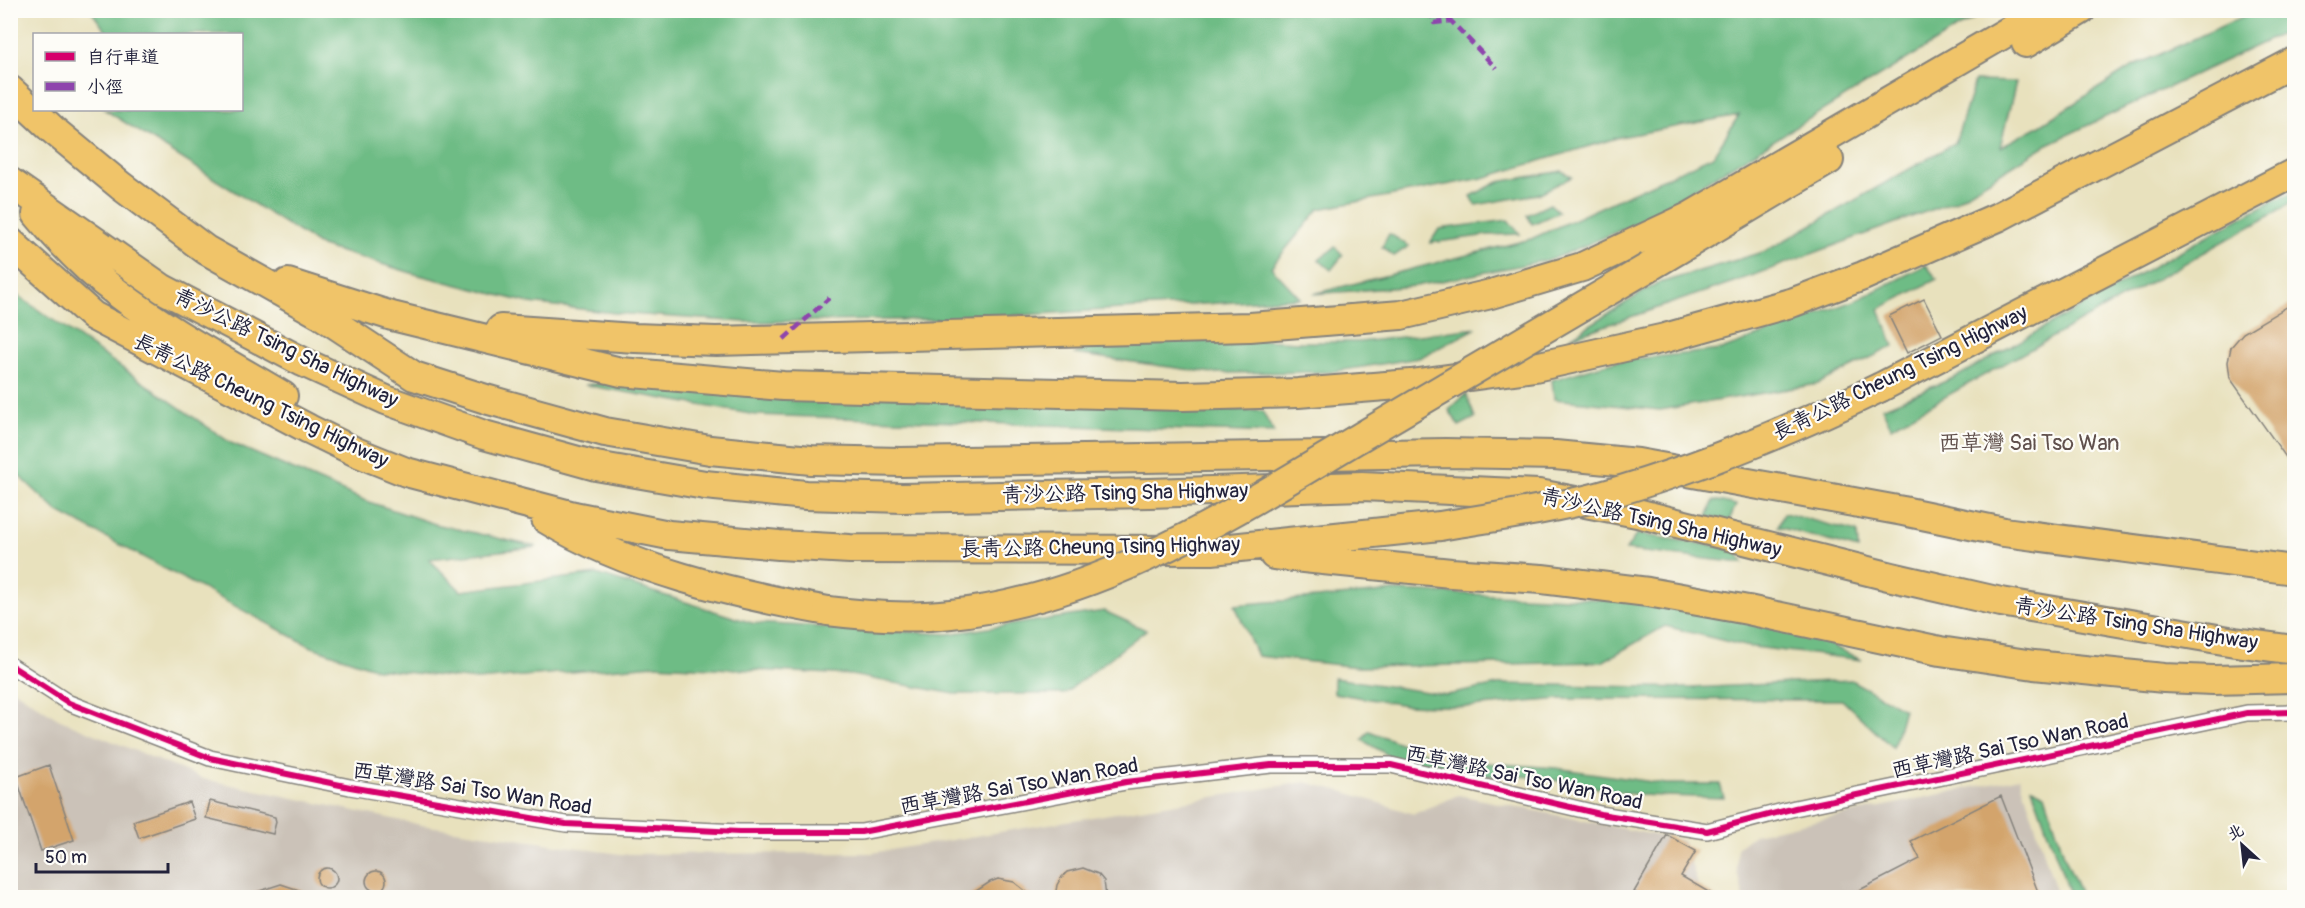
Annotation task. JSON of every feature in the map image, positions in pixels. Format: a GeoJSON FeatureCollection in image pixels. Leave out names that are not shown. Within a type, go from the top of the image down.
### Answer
{"type":"FeatureCollection","features":[{"type":"Feature","properties":{"kind":"highway"},"geometry":{"type":"LineString","coordinates":[[421,324],[716,341],[1179,330],[1401,315],[1491,294],[1582,267],[1689,217],[2045,10]]}},
{"type":"Feature","properties":{"kind":"highway"},"geometry":{"type":"LineString","coordinates":[[521,503],[571,534],[661,570],[755,597],[828,611],[859,615],[919,616],[983,610],[1049,594],[1083,583],[1149,555],[1267,493],[2081,10]]}},
{"type":"Feature","properties":{"kind":"highway"},"geometry":{"type":"LineString","coordinates":[[10,90],[53,130],[206,250],[240,267],[421,324],[621,372],[783,386],[1183,396],[1298,393],[1445,380],[1535,367],[1665,338],[1794,302],[1863,276],[1998,217],[2295,62]]}},
{"type":"Feature","properties":{"kind":"highway","name":"長青公路 Cheung Tsing Highway"},"geometry":{"type":"LineString","coordinates":[[10,242],[93,316],[190,369],[356,452],[406,472],[521,503],[669,535],[778,545],[850,549],[1212,550],[1440,526],[1491,518],[1600,496],[1761,440],[1816,418],[1881,387],[2295,173]]}},
{"type":"Feature","properties":{"kind":"highway"},"geometry":{"type":"LineString","coordinates":[[10,183],[49,229],[120,296],[200,348],[282,396],[356,452]]}},
{"type":"Feature","properties":{"kind":"highway","name":"青沙公路 Tsing Sha Highway"},"geometry":{"type":"LineString","coordinates":[[10,183],[163,289],[303,362],[386,400],[484,435],[596,466],[728,487],[806,495],[890,498],[1362,486],[1539,494],[1636,513],[2001,602],[2295,650]]}},
{"type":"Feature","properties":{"kind":"highway","name":"青沙公路 Tsing Sha Highway"},"geometry":{"type":"LineString","coordinates":[[240,267],[320,314],[414,375],[489,400],[604,432],[710,450],[811,460],[901,462],[1445,453],[1556,455],[1638,463],[1903,511],[2004,532],[2295,570]]}},
{"type":"Feature","properties":{"kind":"highway"},"geometry":{"type":"LineString","coordinates":[[1212,550],[1451,573],[1542,579],[1648,592],[1748,610],[1940,651],[2034,665],[2164,678],[2224,680],[2295,678]]}},
{"type":"Feature","properties":{"kind":"street","name":"西草灣路 Sai Tso Wan Road"},"geometry":{"type":"LineString","coordinates":[[10,665],[69,703],[210,758],[350,787],[566,824],[739,832],[861,832],[1126,782],[1271,765],[1391,765],[1600,814],[1707,831],[1795,808],[2247,713],[2295,712]]}},
{"type":"Feature","properties":{"kind":"shaded area"},"geometry":{"type":"Polygon","coordinates":[[[10,687],[58,719],[204,779],[421,825],[620,854],[872,853],[1305,782],[1414,814],[1458,795],[1684,841],[1702,897],[11,897],[10,687]]]}},
{"type":"Feature","properties":{"kind":"shaded area"},"geometry":{"type":"Polygon","coordinates":[[[2020,777],[2058,897],[1744,897],[1737,873],[1737,848],[1755,834],[2020,777]]]}},
{"type":"Feature","properties":{"kind":"green space"},"geometry":{"type":"Polygon","coordinates":[[[91,10],[1986,11],[1640,222],[1553,259],[1416,286],[1313,294],[1531,239],[1713,156],[1739,115],[1620,137],[1483,178],[1319,209],[1271,267],[1300,298],[957,319],[745,322],[615,313],[529,303],[415,274],[321,246],[107,111],[243,111],[243,33],[107,33],[91,10]]]}},
{"type":"Feature","properties":{"kind":"green space"},"geometry":{"type":"Polygon","coordinates":[[[2257,10],[2294,11],[2294,28],[2046,145],[1955,201],[1757,274],[1569,338],[1656,284],[1766,251],[1955,143],[1975,81],[2016,82],[2000,147],[2037,127],[2130,68],[2257,10]]]}},
{"type":"Feature","properties":{"kind":"green space"},"geometry":{"type":"Polygon","coordinates":[[[1562,171],[1572,177],[1538,194],[1476,205],[1471,196],[1498,182],[1562,171]]]}},
{"type":"Feature","properties":{"kind":"green space"},"geometry":{"type":"Polygon","coordinates":[[[2294,192],[2294,200],[2282,209],[1891,427],[1882,408],[1958,376],[2200,240],[2274,200],[2294,192]]]}},
{"type":"Feature","properties":{"kind":"green space"},"geometry":{"type":"Polygon","coordinates":[[[1550,204],[1559,212],[1532,224],[1527,215],[1550,204]]]}},
{"type":"Feature","properties":{"kind":"green space"},"geometry":{"type":"Polygon","coordinates":[[[1508,220],[1520,234],[1488,235],[1430,243],[1439,229],[1508,220]]]}},
{"type":"Feature","properties":{"kind":"green space"},"geometry":{"type":"Polygon","coordinates":[[[1389,234],[1409,246],[1394,256],[1382,247],[1389,234]]]}},
{"type":"Feature","properties":{"kind":"green space"},"geometry":{"type":"Polygon","coordinates":[[[1335,247],[1343,255],[1331,270],[1319,260],[1335,247]]]}},
{"type":"Feature","properties":{"kind":"green space"},"geometry":{"type":"Polygon","coordinates":[[[1926,265],[1937,279],[1879,309],[1894,346],[1818,384],[1660,410],[1554,399],[1552,380],[1616,361],[1721,350],[1857,300],[1926,265]]]}},
{"type":"Feature","properties":{"kind":"green space"},"geometry":{"type":"Polygon","coordinates":[[[11,291],[231,443],[366,501],[435,524],[537,547],[429,559],[461,591],[597,574],[752,623],[948,634],[1104,611],[1146,630],[1064,694],[955,694],[851,675],[655,665],[477,680],[377,669],[312,647],[58,512],[11,468],[11,291]]]}},
{"type":"Feature","properties":{"kind":"green space"},"geometry":{"type":"Polygon","coordinates":[[[1477,328],[1419,358],[1331,372],[1213,373],[1075,354],[1094,344],[1226,338],[1298,342],[1360,342],[1477,328]]]}},
{"type":"Feature","properties":{"kind":"green space"},"geometry":{"type":"Polygon","coordinates":[[[634,379],[1262,411],[1274,433],[756,415],[585,385],[634,379]]]}},
{"type":"Feature","properties":{"kind":"green space"},"geometry":{"type":"Polygon","coordinates":[[[1466,394],[1475,418],[1459,426],[1449,410],[1466,394]]]}},
{"type":"Feature","properties":{"kind":"green space"},"geometry":{"type":"Polygon","coordinates":[[[1714,500],[1736,505],[1729,521],[1707,517],[1714,500]]]}},
{"type":"Feature","properties":{"kind":"green space"},"geometry":{"type":"Polygon","coordinates":[[[1784,513],[1857,532],[1858,549],[1778,527],[1784,513]]]}},
{"type":"Feature","properties":{"kind":"green space"},"geometry":{"type":"Polygon","coordinates":[[[1637,534],[1736,549],[1743,563],[1626,550],[1637,534]]]}},
{"type":"Feature","properties":{"kind":"green space"},"geometry":{"type":"Polygon","coordinates":[[[1396,591],[1645,601],[1779,621],[1862,660],[1745,646],[1665,626],[1602,662],[1358,667],[1257,656],[1235,605],[1396,591]]]}},
{"type":"Feature","properties":{"kind":"green space"},"geometry":{"type":"Polygon","coordinates":[[[1334,678],[1447,695],[1503,684],[1691,688],[1851,680],[1904,709],[1893,748],[1842,700],[1561,699],[1471,707],[1405,705],[1334,693],[1334,678]]]}},
{"type":"Feature","properties":{"kind":"green space"},"geometry":{"type":"Polygon","coordinates":[[[1369,731],[1444,760],[1556,768],[1666,784],[1720,784],[1724,798],[1638,795],[1537,777],[1417,772],[1362,740],[1369,731]]]}},
{"type":"Feature","properties":{"kind":"green space"},"geometry":{"type":"Polygon","coordinates":[[[2032,788],[2045,794],[2065,858],[2082,897],[2071,897],[2032,788]]]}},
{"type":"Feature","properties":{"kind":"building"},"geometry":{"type":"Polygon","coordinates":[[[1924,299],[1942,335],[1907,353],[1889,316],[1924,299]]]}},
{"type":"Feature","properties":{"kind":"building"},"geometry":{"type":"Polygon","coordinates":[[[2295,302],[2295,470],[2230,378],[2228,362],[2231,347],[2243,333],[2295,302]]]}},
{"type":"Feature","properties":{"kind":"building"},"geometry":{"type":"Polygon","coordinates":[[[49,765],[74,840],[41,851],[16,777],[49,765]]]}},
{"type":"Feature","properties":{"kind":"building"},"geometry":{"type":"Polygon","coordinates":[[[2001,796],[2040,897],[1846,897],[1920,859],[1911,841],[2001,796]]]}},
{"type":"Feature","properties":{"kind":"building"},"geometry":{"type":"Polygon","coordinates":[[[210,801],[275,817],[273,834],[206,818],[210,801]]]}},
{"type":"Feature","properties":{"kind":"building"},"geometry":{"type":"Polygon","coordinates":[[[189,802],[195,819],[139,838],[133,821],[189,802]]]}},
{"type":"Feature","properties":{"kind":"building"},"geometry":{"type":"Polygon","coordinates":[[[1667,835],[1696,851],[1681,876],[1717,897],[1643,897],[1634,892],[1667,835]]]}},
{"type":"Feature","properties":{"kind":"building"},"geometry":{"type":"Polygon","coordinates":[[[327,868],[334,871],[337,878],[334,885],[327,888],[320,885],[317,878],[320,871],[327,868]]]}},
{"type":"Feature","properties":{"kind":"building"},"geometry":{"type":"Polygon","coordinates":[[[1083,868],[1098,874],[1104,881],[1106,897],[1055,897],[1061,878],[1067,872],[1083,868]]]}},
{"type":"Feature","properties":{"kind":"building"},"geometry":{"type":"Polygon","coordinates":[[[376,871],[383,874],[386,881],[383,888],[376,891],[369,888],[366,881],[369,874],[376,871]]]}},
{"type":"Feature","properties":{"kind":"building"},"geometry":{"type":"Polygon","coordinates":[[[998,879],[1014,882],[1033,897],[967,897],[998,879]]]}},
{"type":"Feature","properties":{"kind":"building"},"geometry":{"type":"Polygon","coordinates":[[[281,884],[317,897],[248,897],[247,895],[281,884]]]}},
{"type":"Feature","properties":{"kind":"marked path"},"geometry":{"type":"LineString","coordinates":[[1429,10],[1434,23],[1451,21],[1496,68]]}},
{"type":"Feature","properties":{"kind":"marked path"},"geometry":{"type":"LineString","coordinates":[[784,339],[829,298]]}},
{"type":"Feature","properties":{"kind":"cycle path"},"geometry":{"type":"LineString","coordinates":[[10,665],[69,703],[210,758],[350,787],[566,824],[739,832],[861,832],[1126,782],[1271,765],[1391,765],[1600,814],[1707,831],[1795,808],[2247,713],[2294,712]]}},
{"type":"Feature","properties":{"kind":"district","name":"西草灣 Sai Tso Wan"},"geometry":{"type":"Point","coordinates":[2029,443]}}]}
